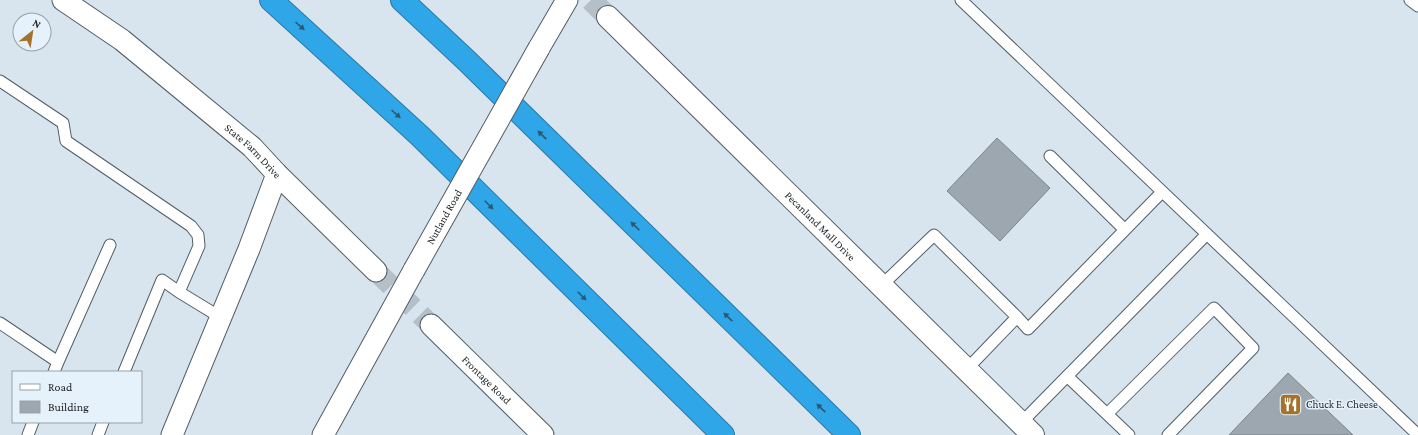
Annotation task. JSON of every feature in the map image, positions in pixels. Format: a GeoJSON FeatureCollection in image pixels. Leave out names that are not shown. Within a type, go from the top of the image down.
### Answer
{"type":"FeatureCollection","features":[{"type":"Feature","properties":{"kind":"highway"},"geometry":{"type":"LineString","coordinates":[[271,0],[420,136],[723,435]]}},
{"type":"Feature","properties":{"kind":"highway"},"geometry":{"type":"LineString","coordinates":[[402,0],[467,61],[849,435]]}},
{"type":"Feature","properties":{"kind":"street","name":"State Farm Drive"},"geometry":{"type":"LineString","coordinates":[[63,0],[122,40],[252,147],[277,174],[172,435]]}},
{"type":"Feature","properties":{"kind":"street","name":"Nutland Road"},"geometry":{"type":"LineString","coordinates":[[323,435],[414,270],[567,0]]}},
{"type":"Feature","properties":{"kind":"street","name":"Pecanland Mall Drive"},"geometry":{"type":"LineString","coordinates":[[608,17],[1027,429]]}},
{"type":"Feature","properties":{"kind":"street"},"geometry":{"type":"LineString","coordinates":[[277,174],[376,271]]}},
{"type":"Feature","properties":{"kind":"street","name":"Frontage Road"},"geometry":{"type":"LineString","coordinates":[[431,325],[543,435]]}},
{"type":"Feature","properties":{"kind":"lane"},"geometry":{"type":"LineString","coordinates":[[961,0],[1416,434]]}},
{"type":"Feature","properties":{"kind":"lane"},"geometry":{"type":"LineString","coordinates":[[1410,0],[1418,6]]}},
{"type":"Feature","properties":{"kind":"lane"},"geometry":{"type":"LineString","coordinates":[[0,82],[63,123],[66,141],[191,226],[198,235],[199,246],[179,292]]}},
{"type":"Feature","properties":{"kind":"lane"},"geometry":{"type":"LineString","coordinates":[[1050,156],[1125,230]]}},
{"type":"Feature","properties":{"kind":"lane"},"geometry":{"type":"LineString","coordinates":[[882,285],[934,235],[1028,329],[1162,192]]}},
{"type":"Feature","properties":{"kind":"lane"},"geometry":{"type":"LineString","coordinates":[[1027,429],[1067,376],[1207,234]]}},
{"type":"Feature","properties":{"kind":"lane"},"geometry":{"type":"LineString","coordinates":[[0,323],[56,367],[110,245]]}},
{"type":"Feature","properties":{"kind":"lane"},"geometry":{"type":"LineString","coordinates":[[124,371],[162,280],[220,317]]}},
{"type":"Feature","properties":{"kind":"lane"},"geometry":{"type":"LineString","coordinates":[[1107,414],[1214,308],[1253,348],[1168,435]]}},
{"type":"Feature","properties":{"kind":"lane"},"geometry":{"type":"LineString","coordinates":[[967,369],[1017,317]]}},
{"type":"Feature","properties":{"kind":"lane"},"geometry":{"type":"LineString","coordinates":[[1067,376],[1129,435]]}},
{"type":"Feature","properties":{"kind":"lane"},"geometry":{"type":"LineString","coordinates":[[28,435],[33,423]]}},
{"type":"Feature","properties":{"kind":"lane"},"geometry":{"type":"LineString","coordinates":[[98,435],[103,423]]}},
{"type":"Feature","properties":{"kind":"building"},"geometry":{"type":"Polygon","coordinates":[[[997,138],[1050,188],[1000,241],[947,191],[997,138]]]}},
{"type":"Feature","properties":{"kind":"building","name":"Chuck E. Cheese"},"geometry":{"type":"Polygon","coordinates":[[[1288,373],[1353,435],[1229,435],[1288,373]]]}},
{"type":"Feature","properties":{"kind":"tunnel"},"geometry":{"type":"LineString","coordinates":[[591,0],[608,17]]}},
{"type":"Feature","properties":{"kind":"tunnel"},"geometry":{"type":"LineString","coordinates":[[376,271],[431,325]]}},
{"type":"Feature","properties":{"kind":"place","name":"Chuck E. Cheese"},"geometry":{"type":"Point","coordinates":[1290,404]}}]}
